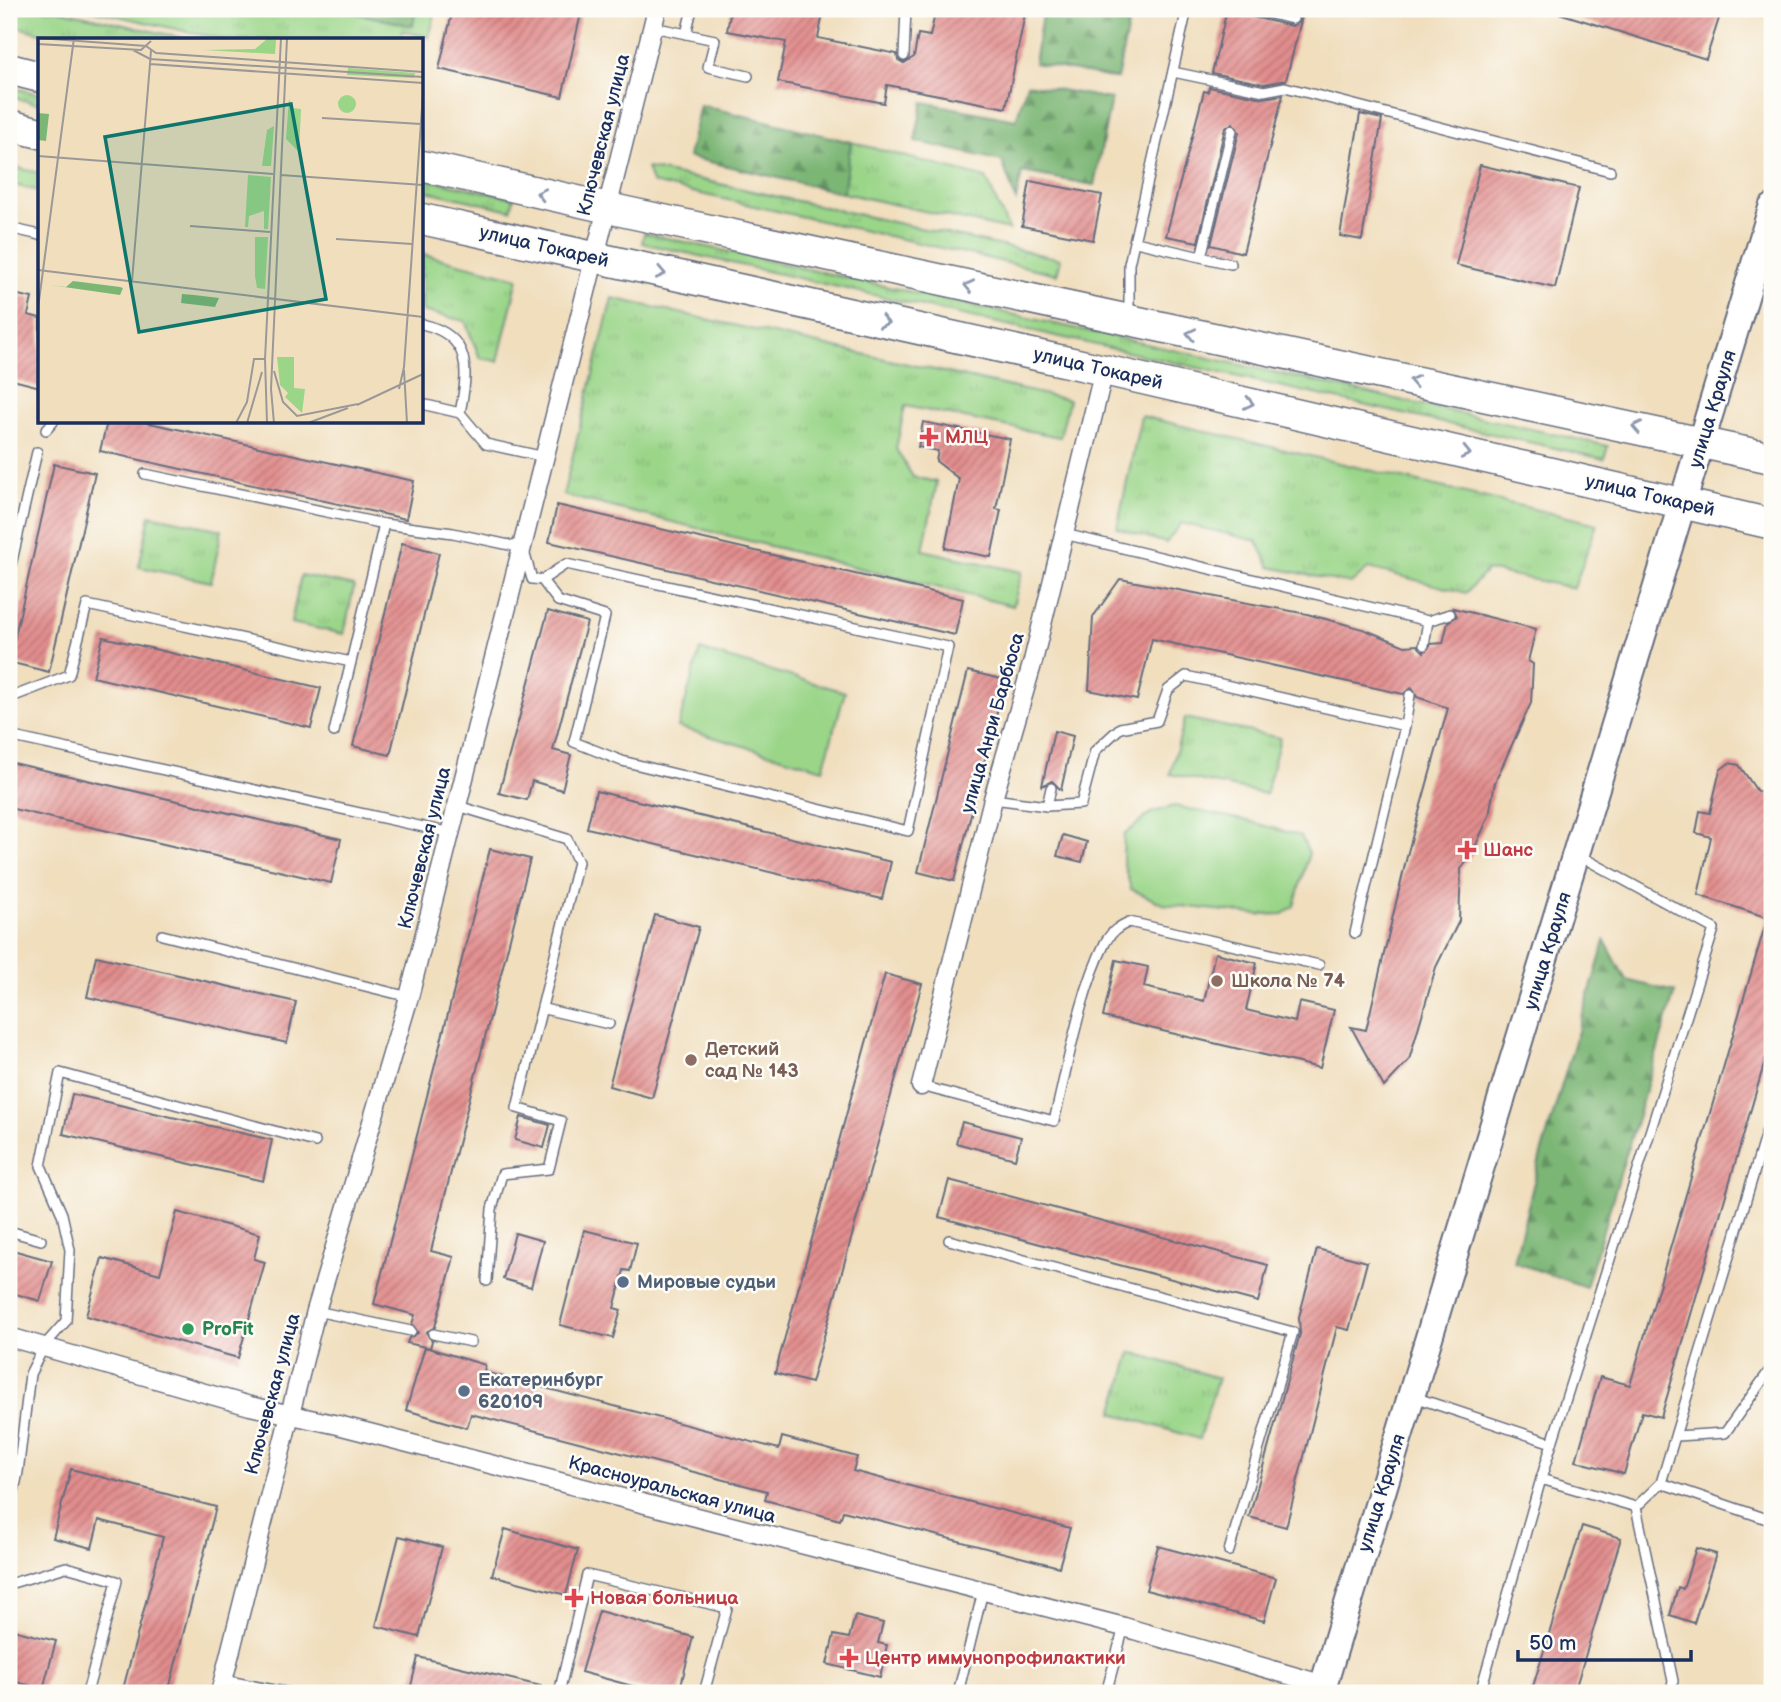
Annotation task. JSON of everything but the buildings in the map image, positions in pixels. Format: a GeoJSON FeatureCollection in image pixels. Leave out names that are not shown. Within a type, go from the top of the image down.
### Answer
{"type":"FeatureCollection","features":[{"type":"Feature","properties":{"kind":"main road"},"geometry":{"type":"LineString","coordinates":[[9,69],[38,76]]}},
{"type":"Feature","properties":{"kind":"main road"},"geometry":{"type":"LineString","coordinates":[[9,125],[38,132]]}},
{"type":"Feature","properties":{"kind":"main road"},"geometry":{"type":"LineString","coordinates":[[424,166],[1772,458]]}},
{"type":"Feature","properties":{"kind":"main road","name":"улица Крауля"},"geometry":{"type":"LineString","coordinates":[[1322,1689],[1685,504],[1772,208]]}},
{"type":"Feature","properties":{"kind":"main road","name":"улица Токарей"},"geometry":{"type":"LineString","coordinates":[[424,219],[1104,370],[1772,524]]}},
{"type":"Feature","properties":{"kind":"street","name":"Ключевская улица"},"geometry":{"type":"LineString","coordinates":[[222,1687],[316,1311],[409,997],[657,9]]}},
{"type":"Feature","properties":{"kind":"street","name":"улица Анри Барбюса"},"geometry":{"type":"LineString","coordinates":[[920,1086],[993,799],[1033,661],[1104,370]]}},
{"type":"Feature","properties":{"kind":"street","name":"Красноуральская улица"},"geometry":{"type":"LineString","coordinates":[[9,1337],[288,1415],[338,1425],[1125,1627],[1322,1689]]}},
{"type":"Feature","properties":{"kind":"lane"},"geometry":{"type":"LineString","coordinates":[[686,34],[692,9]]}},
{"type":"Feature","properties":{"kind":"lane"},"geometry":{"type":"LineString","coordinates":[[904,55],[906,9]]}},
{"type":"Feature","properties":{"kind":"lane"},"geometry":{"type":"LineString","coordinates":[[1129,321],[1129,264],[1187,9]]}},
{"type":"Feature","properties":{"kind":"lane"},"geometry":{"type":"LineString","coordinates":[[1250,9],[1293,19]]}},
{"type":"Feature","properties":{"kind":"lane"},"geometry":{"type":"LineString","coordinates":[[653,27],[715,40],[708,68],[748,76]]}},
{"type":"Feature","properties":{"kind":"lane"},"geometry":{"type":"LineString","coordinates":[[1172,72],[1264,91],[1285,87],[1610,171]]}},
{"type":"Feature","properties":{"kind":"lane"},"geometry":{"type":"LineString","coordinates":[[1200,257],[1232,130]]}},
{"type":"Feature","properties":{"kind":"lane"},"geometry":{"type":"LineString","coordinates":[[9,228],[38,235]]}},
{"type":"Feature","properties":{"kind":"lane"},"geometry":{"type":"LineString","coordinates":[[1136,242],[1231,264]]}},
{"type":"Feature","properties":{"kind":"lane"},"geometry":{"type":"LineString","coordinates":[[424,325],[440,329],[457,345],[468,364],[460,413]]}},
{"type":"Feature","properties":{"kind":"lane"},"geometry":{"type":"LineString","coordinates":[[424,404],[460,413],[486,444],[545,457]]}},
{"type":"Feature","properties":{"kind":"lane"},"geometry":{"type":"LineString","coordinates":[[46,430],[51,424]]}},
{"type":"Feature","properties":{"kind":"lane"},"geometry":{"type":"LineString","coordinates":[[9,574],[37,452]]}},
{"type":"Feature","properties":{"kind":"lane"},"geometry":{"type":"LineString","coordinates":[[145,474],[384,524],[453,533],[523,548],[532,579],[542,580],[566,564],[948,647],[908,831],[622,761],[574,742],[605,617],[558,601],[542,580]]}},
{"type":"Feature","properties":{"kind":"lane"},"geometry":{"type":"LineString","coordinates":[[334,732],[384,524]]}},
{"type":"Feature","properties":{"kind":"lane"},"geometry":{"type":"LineString","coordinates":[[1065,534],[1428,621],[1450,614]]}},
{"type":"Feature","properties":{"kind":"lane"},"geometry":{"type":"LineString","coordinates":[[9,698],[69,675],[87,605],[351,662]]}},
{"type":"Feature","properties":{"kind":"lane"},"geometry":{"type":"LineString","coordinates":[[1424,645],[1428,621]]}},
{"type":"Feature","properties":{"kind":"lane"},"geometry":{"type":"LineString","coordinates":[[993,799],[1047,806],[1081,804],[1095,751],[1120,728],[1157,721],[1168,690],[1186,676],[1405,726]]}},
{"type":"Feature","properties":{"kind":"lane"},"geometry":{"type":"LineString","coordinates":[[1355,933],[1405,726],[1410,695]]}},
{"type":"Feature","properties":{"kind":"lane"},"geometry":{"type":"LineString","coordinates":[[9,736],[451,833]]}},
{"type":"Feature","properties":{"kind":"lane"},"geometry":{"type":"LineString","coordinates":[[1047,806],[1051,788]]}},
{"type":"Feature","properties":{"kind":"lane"},"geometry":{"type":"LineString","coordinates":[[458,806],[567,838],[579,862],[517,1108],[562,1121],[549,1169],[502,1174],[492,1209],[487,1281]]}},
{"type":"Feature","properties":{"kind":"lane"},"geometry":{"type":"LineString","coordinates":[[1480,1693],[1552,1443],[1714,929],[1577,855]]}},
{"type":"Feature","properties":{"kind":"lane"},"geometry":{"type":"LineString","coordinates":[[920,1086],[1054,1121],[1084,1003],[1105,943],[1116,928],[1129,922],[1319,965]]}},
{"type":"Feature","properties":{"kind":"lane"},"geometry":{"type":"LineString","coordinates":[[162,935],[409,997]]}},
{"type":"Feature","properties":{"kind":"lane"},"geometry":{"type":"LineString","coordinates":[[544,1009],[610,1024]]}},
{"type":"Feature","properties":{"kind":"lane"},"geometry":{"type":"LineString","coordinates":[[9,1515],[18,1472],[30,1374],[44,1346],[66,1321],[70,1250],[62,1214],[41,1166],[60,1073],[315,1142]]}},
{"type":"Feature","properties":{"kind":"lane"},"geometry":{"type":"LineString","coordinates":[[1636,1507],[1661,1483],[1772,1113]]}},
{"type":"Feature","properties":{"kind":"lane"},"geometry":{"type":"LineString","coordinates":[[9,1231],[41,1240]]}},
{"type":"Feature","properties":{"kind":"lane"},"geometry":{"type":"LineString","coordinates":[[949,1240],[1293,1332],[1229,1551]]}},
{"type":"Feature","properties":{"kind":"lane"},"geometry":{"type":"LineString","coordinates":[[316,1311],[411,1331]]}},
{"type":"Feature","properties":{"kind":"lane"},"geometry":{"type":"LineString","coordinates":[[433,1334],[471,1342]]}},
{"type":"Feature","properties":{"kind":"lane"},"geometry":{"type":"LineString","coordinates":[[1676,1436],[1725,1433],[1772,1367]]}},
{"type":"Feature","properties":{"kind":"lane"},"geometry":{"type":"LineString","coordinates":[[1412,1396],[1552,1443]]}},
{"type":"Feature","properties":{"kind":"lane"},"geometry":{"type":"LineString","coordinates":[[1541,1479],[1636,1507]]}},
{"type":"Feature","properties":{"kind":"lane"},"geometry":{"type":"LineString","coordinates":[[1661,1483],[1770,1520]]}},
{"type":"Feature","properties":{"kind":"lane"},"geometry":{"type":"LineString","coordinates":[[1636,1507],[1673,1681],[1671,1693]]}},
{"type":"Feature","properties":{"kind":"lane"},"geometry":{"type":"LineString","coordinates":[[9,1584],[66,1567],[117,1581],[87,1693]]}},
{"type":"Feature","properties":{"kind":"lane"},"geometry":{"type":"LineString","coordinates":[[559,1693],[587,1576],[727,1608],[704,1693]]}},
{"type":"Feature","properties":{"kind":"lane"},"geometry":{"type":"LineString","coordinates":[[958,1693],[983,1591]]}},
{"type":"Feature","properties":{"kind":"lane"},"geometry":{"type":"LineString","coordinates":[[1107,1693],[1125,1627]]}},
{"type":"Feature","properties":{"kind":"lane"},"geometry":{"type":"LineString","coordinates":[[222,1687],[290,1693]]}},
{"type":"Feature","properties":{"kind":"green space"},"geometry":{"type":"Polygon","coordinates":[[[9,9],[54,9],[183,38],[60,38],[9,25],[9,9]]]}},
{"type":"Feature","properties":{"kind":"green space"},"geometry":{"type":"Polygon","coordinates":[[[86,9],[436,11],[429,37],[402,31],[400,38],[216,38],[86,9]]]}},
{"type":"Feature","properties":{"kind":"green space"},"geometry":{"type":"Polygon","coordinates":[[[337,9],[396,9],[415,13],[413,26],[337,9]]]}},
{"type":"Feature","properties":{"kind":"green space"},"geometry":{"type":"Polygon","coordinates":[[[1043,9],[1091,9],[1130,16],[1117,79],[1034,63],[1043,9]]]}},
{"type":"Feature","properties":{"kind":"green space"},"geometry":{"type":"Polygon","coordinates":[[[1027,84],[1111,99],[1094,185],[1022,172],[1016,200],[1002,161],[915,141],[923,102],[1016,120],[1027,84]]]}},
{"type":"Feature","properties":{"kind":"green space"},"geometry":{"type":"Polygon","coordinates":[[[9,87],[38,94],[38,104],[9,97],[9,87]]]}},
{"type":"Feature","properties":{"kind":"green space"},"geometry":{"type":"Polygon","coordinates":[[[700,105],[851,142],[843,193],[688,157],[700,105]]]}},
{"type":"Feature","properties":{"kind":"green space"},"geometry":{"type":"Polygon","coordinates":[[[851,142],[986,178],[1009,230],[843,193],[851,142]]]}},
{"type":"Feature","properties":{"kind":"green space"},"geometry":{"type":"Polygon","coordinates":[[[9,166],[38,173],[38,191],[9,184],[9,166]]]}},
{"type":"Feature","properties":{"kind":"green space"},"geometry":{"type":"Polygon","coordinates":[[[647,168],[1061,259],[1057,274],[652,183],[647,168]]]}},
{"type":"Feature","properties":{"kind":"green space"},"geometry":{"type":"Polygon","coordinates":[[[424,178],[514,198],[511,210],[424,190],[424,178]]]}},
{"type":"Feature","properties":{"kind":"green space"},"geometry":{"type":"Polygon","coordinates":[[[644,233],[1608,446],[1604,459],[642,243],[644,233]]]}},
{"type":"Feature","properties":{"kind":"green space"},"geometry":{"type":"Polygon","coordinates":[[[424,254],[518,278],[498,361],[480,358],[465,321],[424,311],[424,254]]]}},
{"type":"Feature","properties":{"kind":"green space"},"geometry":{"type":"Polygon","coordinates":[[[612,298],[1069,400],[1060,437],[905,406],[896,449],[913,477],[937,482],[923,550],[1022,572],[1013,606],[563,495],[612,298]]]}},
{"type":"Feature","properties":{"kind":"green space"},"geometry":{"type":"Polygon","coordinates":[[[1141,416],[1597,524],[1574,588],[1487,570],[1466,593],[1369,568],[1351,584],[1270,567],[1257,541],[1181,523],[1166,543],[1117,528],[1141,416]]]}},
{"type":"Feature","properties":{"kind":"green space"},"geometry":{"type":"Polygon","coordinates":[[[150,515],[222,530],[211,582],[139,567],[150,515]]]}},
{"type":"Feature","properties":{"kind":"green space"},"geometry":{"type":"Polygon","coordinates":[[[301,575],[354,586],[344,634],[291,623],[301,575]]]}},
{"type":"Feature","properties":{"kind":"green space"},"geometry":{"type":"Polygon","coordinates":[[[700,650],[845,692],[823,769],[678,727],[700,650]]]}},
{"type":"Feature","properties":{"kind":"green space"},"geometry":{"type":"Polygon","coordinates":[[[1185,718],[1280,738],[1266,794],[1170,774],[1185,718]]]}},
{"type":"Feature","properties":{"kind":"green space"},"geometry":{"type":"Polygon","coordinates":[[[1174,806],[1248,821],[1301,836],[1309,853],[1294,906],[1283,914],[1260,915],[1163,904],[1131,889],[1123,861],[1124,835],[1151,813],[1174,806]]]}},
{"type":"Feature","properties":{"kind":"green space"},"geometry":{"type":"Polygon","coordinates":[[[1605,941],[1626,980],[1675,992],[1586,1287],[1514,1262],[1540,1158],[1605,941]]]}},
{"type":"Feature","properties":{"kind":"green space"},"geometry":{"type":"Polygon","coordinates":[[[1131,1352],[1218,1378],[1199,1439],[1113,1413],[1131,1352]]]}},
{"type":"Feature","properties":{"kind":"place","name":"МЛЦ"},"geometry":{"type":"Point","coordinates":[929,437]}},
{"type":"Feature","properties":{"kind":"place","name":"Шанс"},"geometry":{"type":"Point","coordinates":[1467,850]}},
{"type":"Feature","properties":{"kind":"place","name":"Школа № 74"},"geometry":{"type":"Point","coordinates":[1217,981]}},
{"type":"Feature","properties":{"kind":"place","name":"Детский сад № 143"},"geometry":{"type":"Point","coordinates":[691,1060]}},
{"type":"Feature","properties":{"kind":"place","name":"Мировые судьи"},"geometry":{"type":"Point","coordinates":[623,1282]}},
{"type":"Feature","properties":{"kind":"place","name":"ProFit"},"geometry":{"type":"Point","coordinates":[188,1329]}},
{"type":"Feature","properties":{"kind":"place","name":"Екатеринбург 620109"},"geometry":{"type":"Point","coordinates":[464,1391]}},
{"type":"Feature","properties":{"kind":"place","name":"Новая больница"},"geometry":{"type":"Point","coordinates":[574,1598]}},
{"type":"Feature","properties":{"kind":"place","name":"Центр иммунопрофилактики"},"geometry":{"type":"Point","coordinates":[849,1658]}}]}
